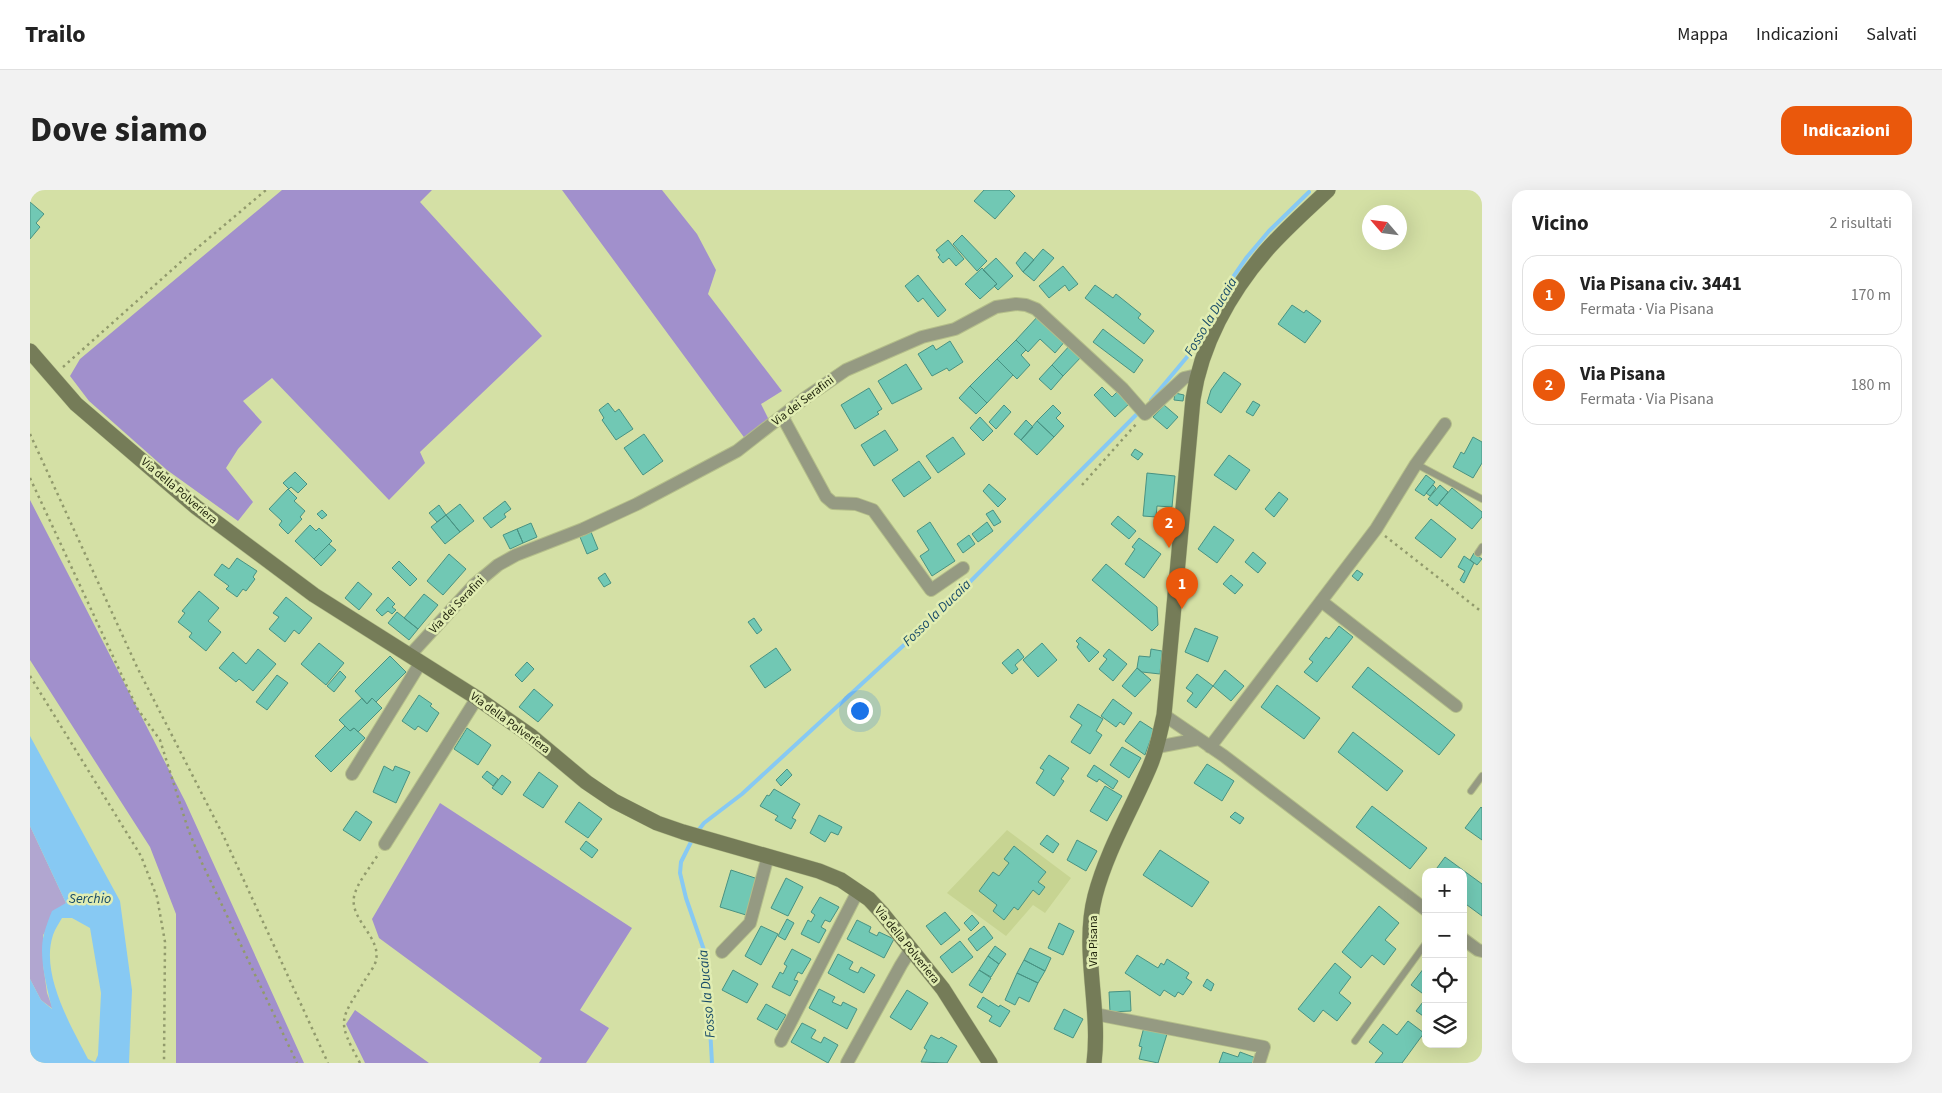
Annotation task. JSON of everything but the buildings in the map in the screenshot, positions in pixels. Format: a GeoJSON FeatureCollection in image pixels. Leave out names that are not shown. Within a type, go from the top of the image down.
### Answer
{"type":"FeatureCollection","features":[{"type":"Feature","properties":{"kind":"street","name":"Via Pisana"},"geometry":{"type":"LineString","coordinates":[[1094,1063],[1095,1014],[1090,929],[1095,896],[1107,861],[1151,765],[1164,715],[1196,376],[1212,335],[1236,288],[1266,251],[1328,190]]}},
{"type":"Feature","properties":{"kind":"street","name":"Via dei Serafini"},"geometry":{"type":"LineString","coordinates":[[352,774],[415,659],[474,585],[498,565],[516,555],[592,525],[737,451],[804,398],[846,370],[922,337],[955,329],[996,307],[1016,304],[1026,305],[1036,309],[1141,409]]}},
{"type":"Feature","properties":{"kind":"street","name":"Via della Polveriera"},"geometry":{"type":"LineString","coordinates":[[30,351],[76,404],[196,507],[314,595],[477,698],[531,736],[586,782],[614,801],[657,823],[819,871],[841,880],[869,899],[943,990],[990,1063]]}},
{"type":"Feature","properties":{"kind":"street"},"geometry":{"type":"LineString","coordinates":[[1141,409],[1184,378],[1196,376]]}},
{"type":"Feature","properties":{"kind":"street"},"geometry":{"type":"LineString","coordinates":[[782,416],[826,497],[833,503],[856,504],[873,510],[931,590],[963,568]]}},
{"type":"Feature","properties":{"kind":"street"},"geometry":{"type":"LineString","coordinates":[[1210,747],[1376,529],[1416,464],[1445,424]]}},
{"type":"Feature","properties":{"kind":"street"},"geometry":{"type":"LineString","coordinates":[[1321,601],[1456,706]]}},
{"type":"Feature","properties":{"kind":"street"},"geometry":{"type":"LineString","coordinates":[[384,844],[477,698]]}},
{"type":"Feature","properties":{"kind":"street"},"geometry":{"type":"LineString","coordinates":[[1164,715],[1210,747],[1422,907]]}},
{"type":"Feature","properties":{"kind":"street"},"geometry":{"type":"LineString","coordinates":[[1157,747],[1199,739]]}},
{"type":"Feature","properties":{"kind":"street"},"geometry":{"type":"LineString","coordinates":[[722,952],[750,923],[768,856]]}},
{"type":"Feature","properties":{"kind":"street"},"geometry":{"type":"LineString","coordinates":[[781,1041],[858,891]]}},
{"type":"Feature","properties":{"kind":"street"},"geometry":{"type":"LineString","coordinates":[[1467,942],[1482,951]]}},
{"type":"Feature","properties":{"kind":"street"},"geometry":{"type":"LineString","coordinates":[[847,1063],[911,949]]}},
{"type":"Feature","properties":{"kind":"street"},"geometry":{"type":"LineString","coordinates":[[1095,1014],[1264,1047],[1259,1063]]}},
{"type":"Feature","properties":{"kind":"lane"},"geometry":{"type":"LineString","coordinates":[[1416,464],[1482,499]]}},
{"type":"Feature","properties":{"kind":"lane"},"geometry":{"type":"LineString","coordinates":[[1471,790],[1482,776]]}},
{"type":"Feature","properties":{"kind":"lane"},"geometry":{"type":"LineString","coordinates":[[1355,1041],[1422,949]]}},
{"type":"Feature","properties":{"kind":"path"},"geometry":{"type":"LineString","coordinates":[[52,376],[183,260],[266,190]]}},
{"type":"Feature","properties":{"kind":"path"},"geometry":{"type":"LineString","coordinates":[[1082,485],[1141,409]]}},
{"type":"Feature","properties":{"kind":"path"},"geometry":{"type":"LineString","coordinates":[[30,434],[138,667],[223,835],[328,1063]]}},
{"type":"Feature","properties":{"kind":"path"},"geometry":{"type":"LineString","coordinates":[[30,478],[137,708],[160,740],[188,828],[202,863],[297,1063]]}},
{"type":"Feature","properties":{"kind":"path"},"geometry":{"type":"LineString","coordinates":[[1376,529],[1482,612]]}},
{"type":"Feature","properties":{"kind":"path"},"geometry":{"type":"LineString","coordinates":[[30,676],[141,856],[157,897],[165,942],[164,1063]]}},
{"type":"Feature","properties":{"kind":"path"},"geometry":{"type":"LineString","coordinates":[[360,1063],[346,1038],[343,1024],[346,1010],[376,961],[376,949],[354,909],[354,896],[384,844]]}},
{"type":"Feature","properties":{"kind":"shaded area"},"geometry":{"type":"Polygon","coordinates":[[[282,190],[432,190],[420,202],[542,336],[420,452],[425,463],[389,500],[272,378],[243,401],[262,422],[238,449],[226,468],[253,502],[238,521],[167,470],[89,401],[70,376],[80,359],[282,190]]]}},
{"type":"Feature","properties":{"kind":"shaded area"},"geometry":{"type":"Polygon","coordinates":[[[562,190],[662,190],[697,234],[716,270],[708,294],[782,391],[761,404],[770,422],[746,440],[562,190]]]}},
{"type":"Feature","properties":{"kind":"shaded area"},"geometry":{"type":"Polygon","coordinates":[[[30,500],[185,801],[304,1063],[176,1063],[176,914],[150,847],[30,660],[30,500]]]}},
{"type":"Feature","properties":{"kind":"shaded area"},"geometry":{"type":"Polygon","coordinates":[[[440,803],[632,928],[580,1010],[609,1028],[586,1063],[539,1063],[542,1058],[379,938],[372,919],[440,803]]]}},
{"type":"Feature","properties":{"kind":"shaded area"},"geometry":{"type":"Polygon","coordinates":[[[30,826],[66,903],[43,935],[43,964],[47,993],[53,1009],[41,1000],[30,979],[30,826]]]}},
{"type":"Feature","properties":{"kind":"shaded area"},"geometry":{"type":"Polygon","coordinates":[[[1007,830],[1071,878],[1045,913],[1033,905],[1006,936],[947,893],[1007,830]]]}},
{"type":"Feature","properties":{"kind":"shaded area"},"geometry":{"type":"Polygon","coordinates":[[[355,1010],[429,1063],[365,1063],[346,1024],[355,1010]]]}},
{"type":"Feature","properties":{"kind":"water","name":"Serchio"},"geometry":{"type":"Polygon","coordinates":[[[30,736],[120,901],[132,990],[129,1063],[30,1063],[30,979],[41,1000],[52,1009],[44,971],[42,943],[52,911],[66,903],[30,826],[30,736]],[[62,918],[53,935],[50,950],[51,966],[54,983],[66,1016],[88,1059],[95,1062],[98,1055],[101,993],[90,928],[72,918],[62,918]]]}},
{"type":"Feature","properties":{"kind":"waterway","name":"Fosso la Ducaia"},"geometry":{"type":"LineString","coordinates":[[1151,400],[1187,357],[1231,280],[1247,257],[1269,231],[1309,192]]}},
{"type":"Feature","properties":{"kind":"waterway","name":"Fosso la Ducaia"},"geometry":{"type":"LineString","coordinates":[[697,832],[704,823],[742,794],[941,611],[1139,412]]}},
{"type":"Feature","properties":{"kind":"waterway","name":"Fosso la Ducaia"},"geometry":{"type":"LineString","coordinates":[[693,838],[681,862],[680,873],[686,898],[706,956],[712,1063]]}},
{"type":"Feature","properties":{"kind":"place","name":"Via Pisana"},"geometry":{"type":"Point","coordinates":[1169,548]}},
{"type":"Feature","properties":{"kind":"place","name":"Via Pisana civ. 3441"},"geometry":{"type":"Point","coordinates":[1182,609]}}]}
